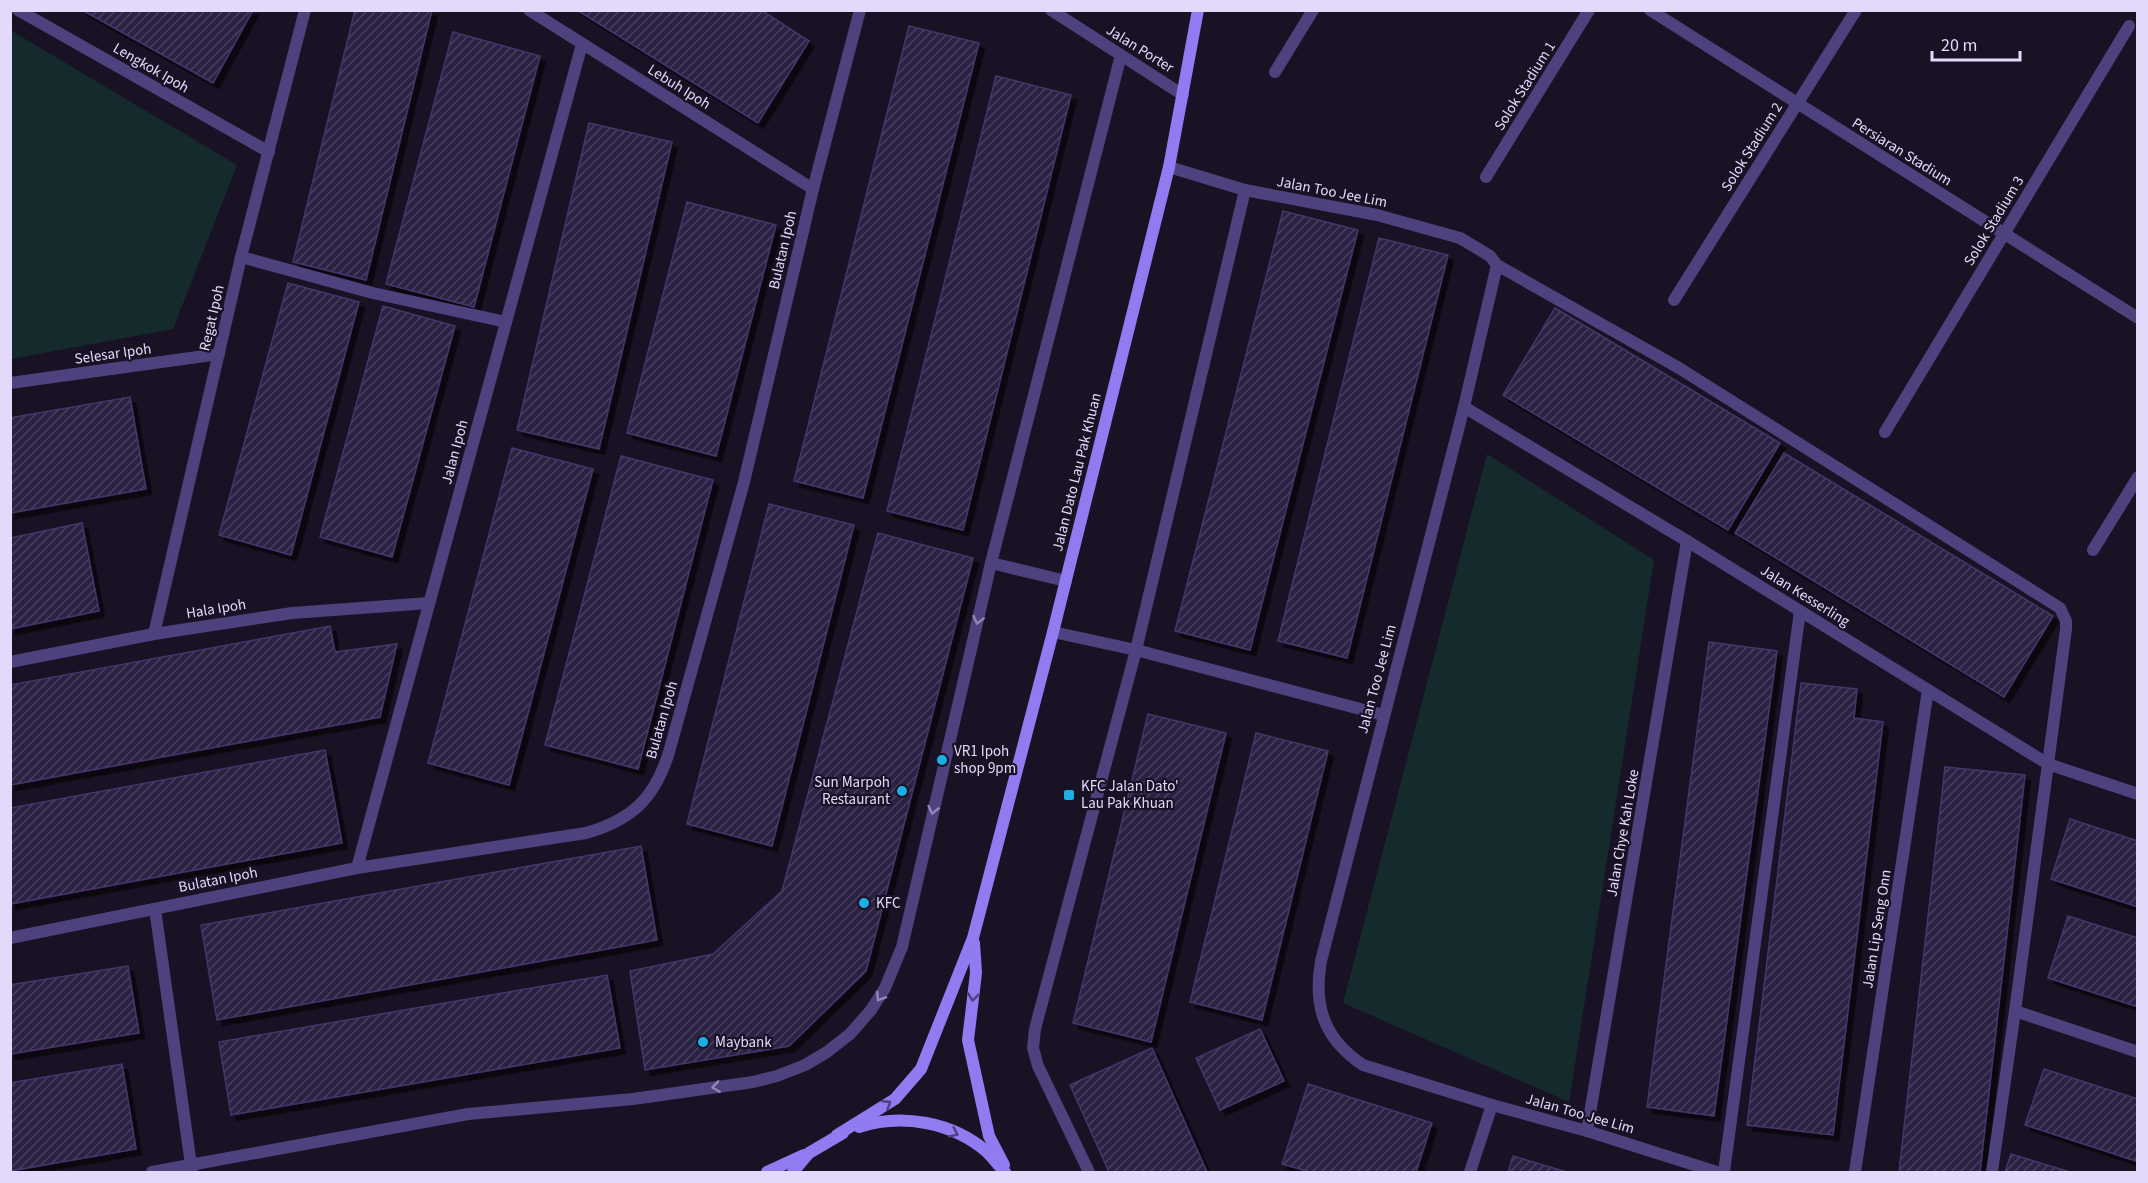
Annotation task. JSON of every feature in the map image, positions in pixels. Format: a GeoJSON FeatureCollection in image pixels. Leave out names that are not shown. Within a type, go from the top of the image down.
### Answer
{"type":"FeatureCollection","features":[{"type":"Feature","properties":{"kind":"main road","name":"Jalan Dato Lau Pak Khuan"},"geometry":{"type":"LineString","coordinates":[[837,1135],[895,1100],[921,1069],[974,938],[1169,167],[1198,10]]}},
{"type":"Feature","properties":{"kind":"main road","name":"Jalan Dato Lau Pak Khuan"},"geometry":{"type":"LineString","coordinates":[[974,938],[976,973],[968,1040],[989,1136],[1007,1173]]}},
{"type":"Feature","properties":{"kind":"main road"},"geometry":{"type":"LineString","coordinates":[[767,1173],[809,1154],[837,1135],[874,1122],[914,1120],[952,1130],[986,1151],[1007,1173]]}},
{"type":"Feature","properties":{"kind":"main road"},"geometry":{"type":"LineString","coordinates":[[793,1173],[809,1154]]}},
{"type":"Feature","properties":{"kind":"street","name":"Lengkok Ipoh"},"geometry":{"type":"LineString","coordinates":[[18,10],[268,152]]}},
{"type":"Feature","properties":{"kind":"street","name":"Regat Ipoh"},"geometry":{"type":"LineString","coordinates":[[154,634],[241,257],[305,10]]}},
{"type":"Feature","properties":{"kind":"street","name":"Lebuh Ipoh"},"geometry":{"type":"LineString","coordinates":[[529,10],[813,189]]}},
{"type":"Feature","properties":{"kind":"street","name":"Bulatan Ipoh"},"geometry":{"type":"LineString","coordinates":[[10,938],[357,867],[586,833],[606,827],[627,816],[641,805],[663,773],[744,482],[813,189],[860,10]]}},
{"type":"Feature","properties":{"kind":"street","name":"Jalan Porter"},"geometry":{"type":"LineString","coordinates":[[1051,10],[1183,94]]}},
{"type":"Feature","properties":{"kind":"street"},"geometry":{"type":"LineString","coordinates":[[1275,72],[1312,10]]}},
{"type":"Feature","properties":{"kind":"street","name":"Solok Stadium 1"},"geometry":{"type":"LineString","coordinates":[[1486,177],[1589,10]]}},
{"type":"Feature","properties":{"kind":"street","name":"Persiaran Stadium"},"geometry":{"type":"LineString","coordinates":[[1650,10],[2138,318]]}},
{"type":"Feature","properties":{"kind":"street","name":"Solok Stadium 2"},"geometry":{"type":"LineString","coordinates":[[1674,300],[1856,10]]}},
{"type":"Feature","properties":{"kind":"street","name":"Solok Stadium 3"},"geometry":{"type":"LineString","coordinates":[[1885,432],[2129,26]]}},
{"type":"Feature","properties":{"kind":"street","name":"Jalan Ipoh"},"geometry":{"type":"LineString","coordinates":[[357,867],[582,44]]}},
{"type":"Feature","properties":{"kind":"street"},"geometry":{"type":"LineString","coordinates":[[152,1173],[191,1169],[468,1114],[633,1099],[753,1082],[805,1065],[827,1052],[850,1034],[871,1010],[885,988],[902,947],[991,563],[1120,55]]}},
{"type":"Feature","properties":{"kind":"street","name":"Jalan Too Jee Lim"},"geometry":{"type":"LineString","coordinates":[[1169,167],[1245,190],[1377,215],[1460,238],[1490,256],[1497,266],[1464,407],[1321,961],[1318,981],[1319,1003],[1326,1024],[1336,1042],[1363,1065],[1492,1105],[1587,1131],[1717,1173]]}},
{"type":"Feature","properties":{"kind":"street"},"geometry":{"type":"LineString","coordinates":[[1089,1173],[1038,1066],[1033,1039],[1136,650],[1245,190]]}},
{"type":"Feature","properties":{"kind":"street"},"geometry":{"type":"LineString","coordinates":[[241,257],[373,293],[506,322]]}},
{"type":"Feature","properties":{"kind":"street"},"geometry":{"type":"LineString","coordinates":[[1497,266],[1679,368],[2060,608],[2066,621],[2066,629],[1992,1173]]}},
{"type":"Feature","properties":{"kind":"street","name":"Selesar Ipoh"},"geometry":{"type":"LineString","coordinates":[[10,383],[219,354]]}},
{"type":"Feature","properties":{"kind":"street","name":"Jalan Kesserling"},"geometry":{"type":"LineString","coordinates":[[1464,407],[1688,541],[2048,764],[2138,794]]}},
{"type":"Feature","properties":{"kind":"street"},"geometry":{"type":"LineString","coordinates":[[2093,550],[2138,477]]}},
{"type":"Feature","properties":{"kind":"street","name":"Jalan Chye Kah Loke"},"geometry":{"type":"LineString","coordinates":[[1587,1131],[1688,541]]}},
{"type":"Feature","properties":{"kind":"street"},"geometry":{"type":"LineString","coordinates":[[991,563],[1066,581]]}},
{"type":"Feature","properties":{"kind":"street","name":"Hala Ipoh"},"geometry":{"type":"LineString","coordinates":[[10,662],[154,634],[292,613],[429,603]]}},
{"type":"Feature","properties":{"kind":"street"},"geometry":{"type":"LineString","coordinates":[[1724,1173],[1800,611]]}},
{"type":"Feature","properties":{"kind":"street"},"geometry":{"type":"LineString","coordinates":[[1053,632],[1136,650],[1383,715]]}},
{"type":"Feature","properties":{"kind":"street","name":"Jalan Lip Seng Onn"},"geometry":{"type":"LineString","coordinates":[[1855,1173],[1928,690]]}},
{"type":"Feature","properties":{"kind":"street"},"geometry":{"type":"LineString","coordinates":[[155,909],[191,1169]]}},
{"type":"Feature","properties":{"kind":"street"},"geometry":{"type":"LineString","coordinates":[[2015,1011],[2138,1052]]}},
{"type":"Feature","properties":{"kind":"street"},"geometry":{"type":"LineString","coordinates":[[1470,1173],[1492,1105]]}},
{"type":"Feature","properties":{"kind":"green space"},"geometry":{"type":"Polygon","coordinates":[[[10,30],[237,165],[173,329],[11,359],[10,30]]]}},
{"type":"Feature","properties":{"kind":"green space"},"geometry":{"type":"Polygon","coordinates":[[[1487,454],[1654,560],[1569,1102],[1343,1003],[1487,454]]]}},
{"type":"Feature","properties":{"kind":"building"},"geometry":{"type":"Polygon","coordinates":[[[82,10],[253,10],[213,83],[82,10]]]}},
{"type":"Feature","properties":{"kind":"building"},"geometry":{"type":"Polygon","coordinates":[[[355,10],[432,10],[366,280],[293,262],[355,10]]]}},
{"type":"Feature","properties":{"kind":"building"},"geometry":{"type":"Polygon","coordinates":[[[577,10],[761,10],[809,41],[758,123],[577,10]]]}},
{"type":"Feature","properties":{"kind":"building"},"geometry":{"type":"Polygon","coordinates":[[[909,26],[979,43],[863,498],[794,481],[909,26]]]}},
{"type":"Feature","properties":{"kind":"building"},"geometry":{"type":"Polygon","coordinates":[[[453,32],[540,56],[474,307],[386,284],[453,32]]]}},
{"type":"Feature","properties":{"kind":"building"},"geometry":{"type":"Polygon","coordinates":[[[996,76],[1071,95],[963,530],[887,511],[996,76]]]}},
{"type":"Feature","properties":{"kind":"building"},"geometry":{"type":"Polygon","coordinates":[[[589,123],[672,142],[599,449],[517,430],[589,123]]]}},
{"type":"Feature","properties":{"kind":"building"},"geometry":{"type":"Polygon","coordinates":[[[687,202],[776,225],[716,456],[627,433],[687,202]]]}},
{"type":"Feature","properties":{"kind":"building"},"geometry":{"type":"Polygon","coordinates":[[[1283,211],[1358,230],[1250,650],[1175,631],[1283,211]]]}},
{"type":"Feature","properties":{"kind":"building"},"geometry":{"type":"Polygon","coordinates":[[[1379,238],[1448,255],[1347,658],[1278,641],[1379,238]]]}},
{"type":"Feature","properties":{"kind":"building"},"geometry":{"type":"Polygon","coordinates":[[[288,283],[359,302],[291,555],[219,535],[288,283]]]}},
{"type":"Feature","properties":{"kind":"building"},"geometry":{"type":"Polygon","coordinates":[[[383,306],[455,326],[392,557],[320,537],[383,306]]]}},
{"type":"Feature","properties":{"kind":"building"},"geometry":{"type":"Polygon","coordinates":[[[1555,308],[1780,443],[1728,530],[1503,395],[1555,308]]]}},
{"type":"Feature","properties":{"kind":"building"},"geometry":{"type":"Polygon","coordinates":[[[130,397],[146,489],[10,513],[10,418],[130,397]]]}},
{"type":"Feature","properties":{"kind":"building"},"geometry":{"type":"Polygon","coordinates":[[[512,448],[593,469],[509,785],[428,763],[512,448]]]}},
{"type":"Feature","properties":{"kind":"building"},"geometry":{"type":"Polygon","coordinates":[[[1784,453],[2053,616],[2004,697],[1735,533],[1784,453]]]}},
{"type":"Feature","properties":{"kind":"building"},"geometry":{"type":"Polygon","coordinates":[[[621,456],[713,480],[638,769],[545,745],[621,456]]]}},
{"type":"Feature","properties":{"kind":"building"},"geometry":{"type":"Polygon","coordinates":[[[769,504],[854,525],[772,846],[687,824],[769,504]]]}},
{"type":"Feature","properties":{"kind":"building"},"geometry":{"type":"Polygon","coordinates":[[[82,523],[99,611],[10,629],[10,538],[82,523]]]}},
{"type":"Feature","properties":{"kind":"building"},"geometry":{"type":"Polygon","coordinates":[[[878,533],[973,558],[866,971],[789,1046],[645,1070],[630,971],[713,954],[782,891],[878,533]]]}},
{"type":"Feature","properties":{"kind":"building"},"geometry":{"type":"Polygon","coordinates":[[[330,626],[335,652],[397,644],[380,717],[10,785],[10,685],[330,626]]]}},
{"type":"Feature","properties":{"kind":"building"},"geometry":{"type":"Polygon","coordinates":[[[1709,642],[1777,651],[1714,1116],[1647,1107],[1709,642]]]}},
{"type":"Feature","properties":{"kind":"building"},"geometry":{"type":"Polygon","coordinates":[[[1801,683],[1857,689],[1854,718],[1883,722],[1833,1135],[1747,1125],[1801,683]]]}},
{"type":"Feature","properties":{"kind":"building"},"geometry":{"type":"Polygon","coordinates":[[[1148,714],[1226,733],[1151,1042],[1073,1023],[1148,714]]]}},
{"type":"Feature","properties":{"kind":"building"},"geometry":{"type":"Polygon","coordinates":[[[1256,733],[1328,751],[1262,1020],[1190,1002],[1256,733]]]}},
{"type":"Feature","properties":{"kind":"building"},"geometry":{"type":"Polygon","coordinates":[[[325,750],[342,843],[10,904],[10,808],[325,750]]]}},
{"type":"Feature","properties":{"kind":"building"},"geometry":{"type":"Polygon","coordinates":[[[1945,767],[2025,775],[1980,1172],[1899,1172],[1945,767]]]}},
{"type":"Feature","properties":{"kind":"building"},"geometry":{"type":"Polygon","coordinates":[[[2070,819],[2138,841],[2138,907],[2051,879],[2070,819]]]}},
{"type":"Feature","properties":{"kind":"building"},"geometry":{"type":"Polygon","coordinates":[[[641,846],[657,940],[217,1020],[201,925],[641,846]]]}},
{"type":"Feature","properties":{"kind":"building"},"geometry":{"type":"Polygon","coordinates":[[[2068,916],[2138,938],[2138,1007],[2048,978],[2068,916]]]}},
{"type":"Feature","properties":{"kind":"building"},"geometry":{"type":"Polygon","coordinates":[[[128,966],[139,1033],[10,1054],[10,985],[128,966]]]}},
{"type":"Feature","properties":{"kind":"building"},"geometry":{"type":"Polygon","coordinates":[[[607,975],[620,1048],[231,1115],[219,1042],[607,975]]]}},
{"type":"Feature","properties":{"kind":"building"},"geometry":{"type":"Polygon","coordinates":[[[1260,1029],[1284,1081],[1220,1110],[1196,1058],[1260,1029]]]}},
{"type":"Feature","properties":{"kind":"building"},"geometry":{"type":"Polygon","coordinates":[[[1152,1048],[1207,1172],[1109,1172],[1070,1085],[1152,1048]]]}},
{"type":"Feature","properties":{"kind":"building"},"geometry":{"type":"Polygon","coordinates":[[[122,1064],[136,1149],[10,1171],[10,1083],[122,1064]]]}},
{"type":"Feature","properties":{"kind":"building"},"geometry":{"type":"Polygon","coordinates":[[[2044,1069],[2138,1099],[2138,1155],[2136,1161],[2025,1125],[2044,1069]]]}},
{"type":"Feature","properties":{"kind":"building"},"geometry":{"type":"Polygon","coordinates":[[[1308,1084],[1432,1123],[1416,1172],[1310,1172],[1282,1164],[1308,1084]]]}},
{"type":"Feature","properties":{"kind":"building"},"geometry":{"type":"Polygon","coordinates":[[[2011,1154],[2070,1172],[2005,1172],[2011,1154]]]}},
{"type":"Feature","properties":{"kind":"building"},"geometry":{"type":"Polygon","coordinates":[[[1513,1156],[1567,1172],[1508,1172],[1513,1156]]]}},
{"type":"Feature","properties":{"kind":"place","name":"VR1 Ipoh shop 9pm"},"geometry":{"type":"Point","coordinates":[942,760]}},
{"type":"Feature","properties":{"kind":"place","name":"Sun Marpoh Restaurant"},"geometry":{"type":"Point","coordinates":[902,791]}},
{"type":"Feature","properties":{"kind":"place","name":"KFC Jalan Dato' Lau Pak Khuan"},"geometry":{"type":"Point","coordinates":[1069,795]}},
{"type":"Feature","properties":{"kind":"place","name":"KFC"},"geometry":{"type":"Point","coordinates":[864,903]}},
{"type":"Feature","properties":{"kind":"place","name":"Maybank"},"geometry":{"type":"Point","coordinates":[703,1042]}}]}
